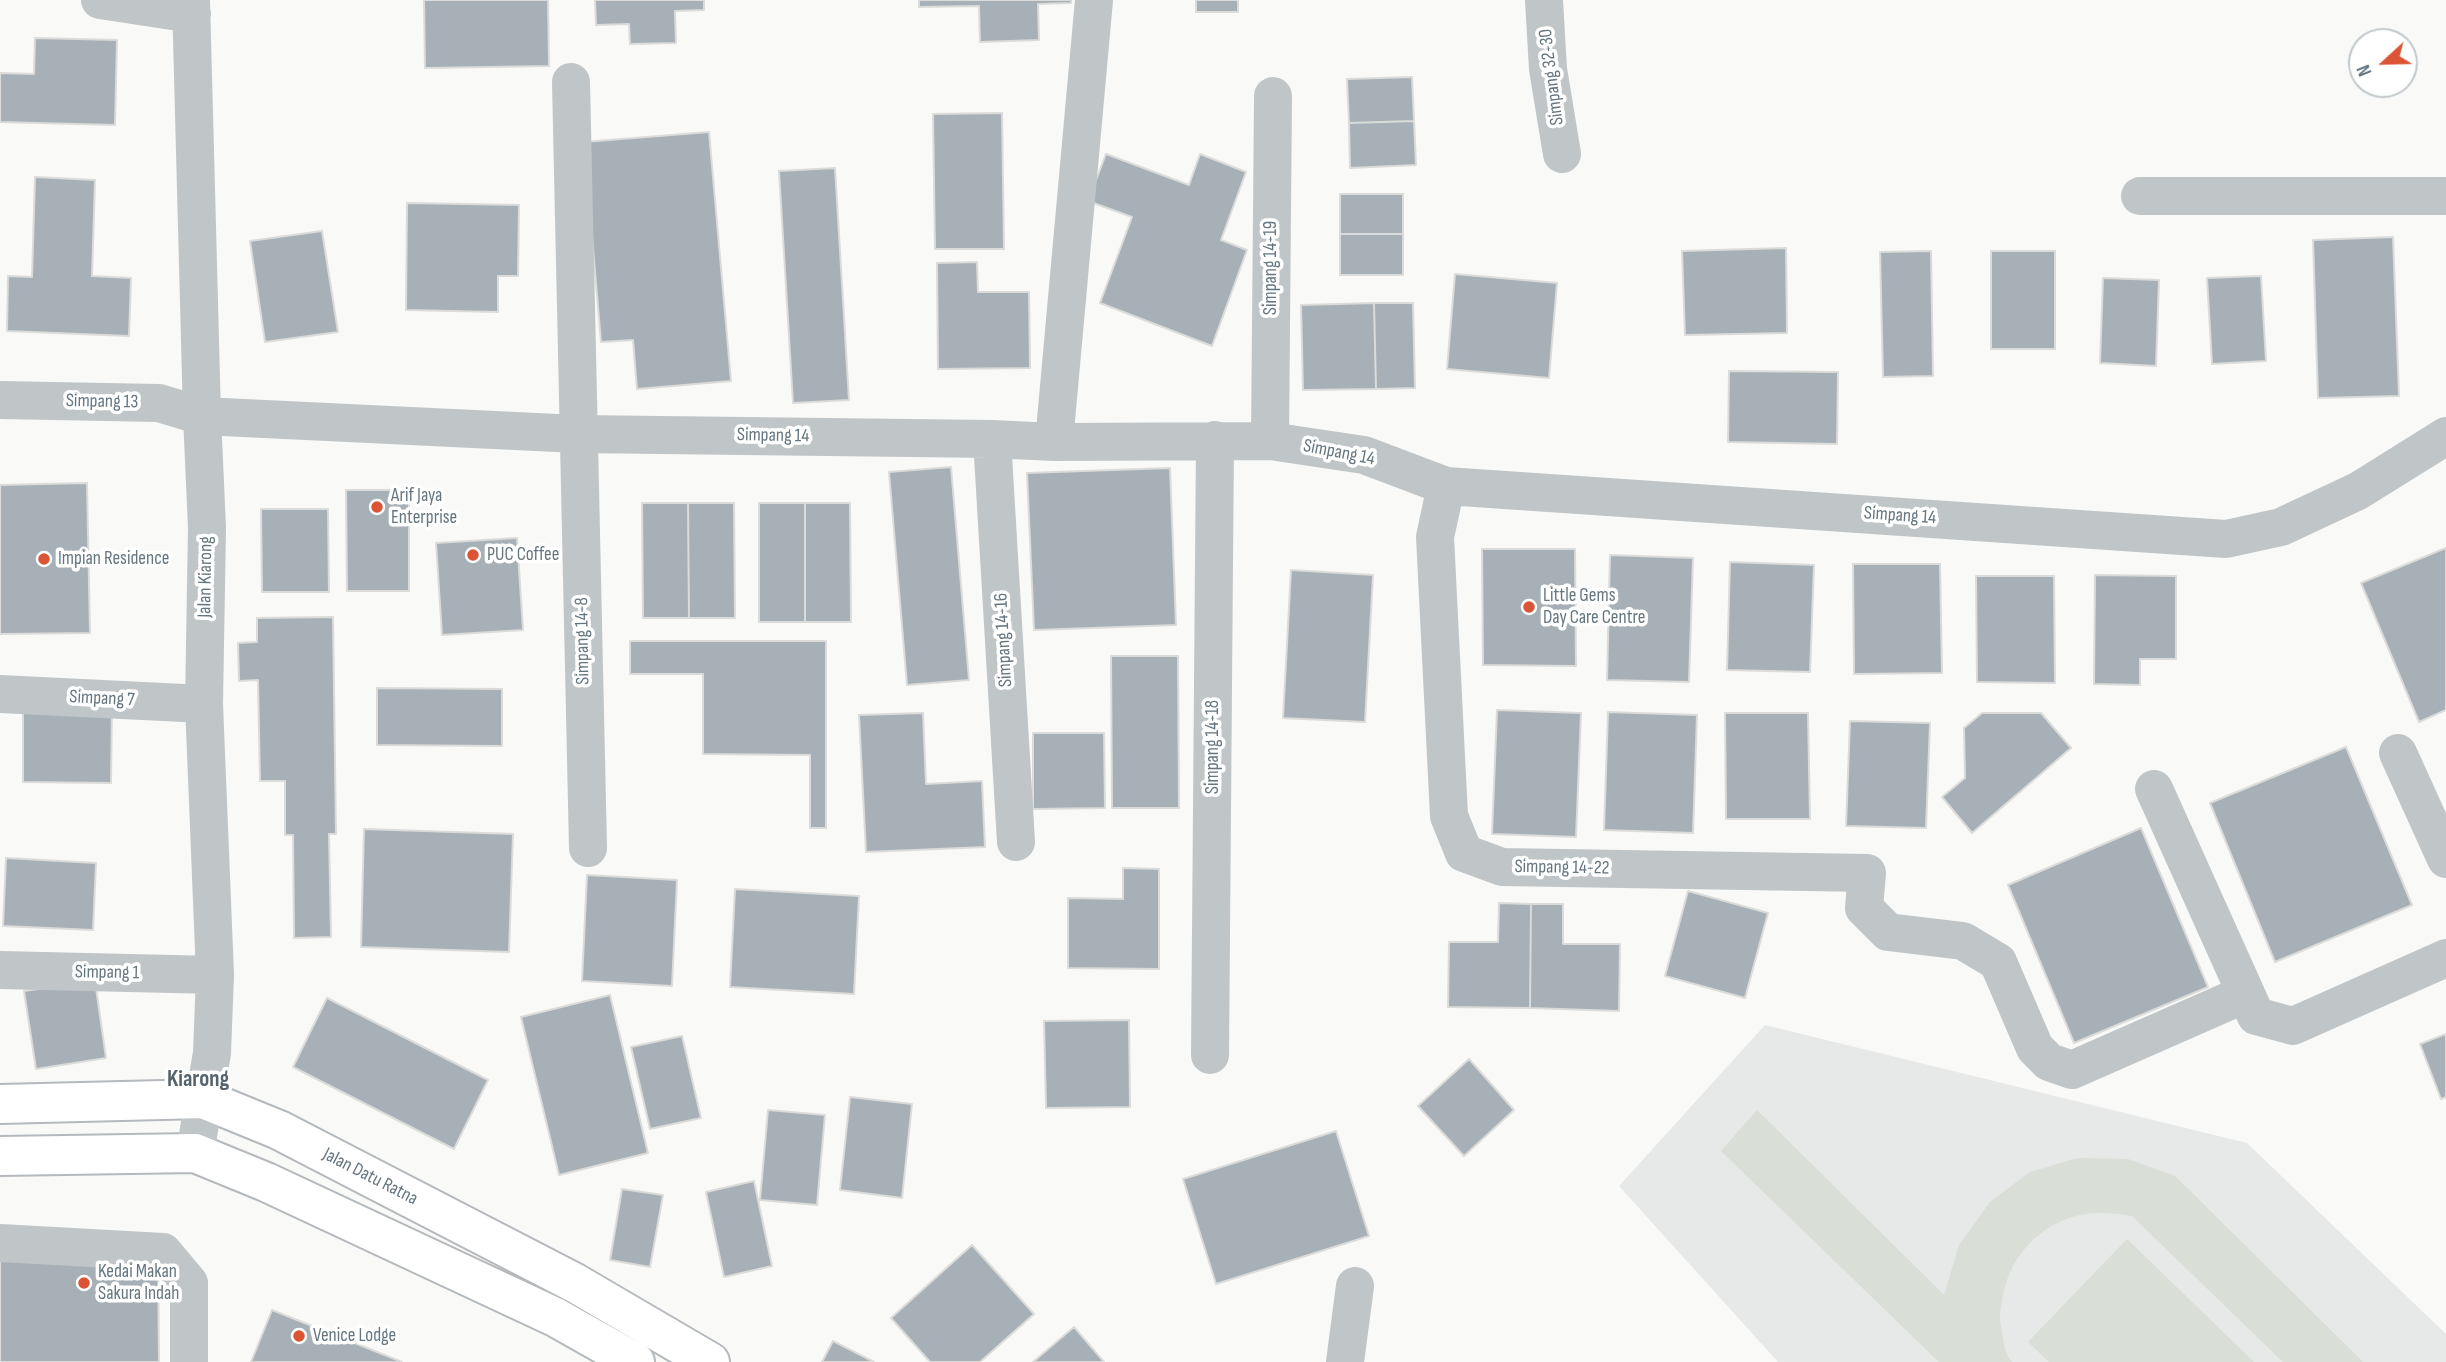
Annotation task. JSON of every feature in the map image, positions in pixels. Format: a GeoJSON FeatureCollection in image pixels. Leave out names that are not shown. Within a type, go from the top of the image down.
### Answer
{"type":"FeatureCollection","features":[{"type":"Feature","properties":{"kind":"main road","name":"Jalan Datu Ratna"},"geometry":{"type":"LineString","coordinates":[[0,1104],[203,1099],[279,1130],[575,1283],[710,1362]]}},
{"type":"Feature","properties":{"kind":"main road"},"geometry":{"type":"LineString","coordinates":[[0,1156],[195,1153],[266,1182],[555,1317],[635,1362]]}},
{"type":"Feature","properties":{"kind":"street"},"geometry":{"type":"LineString","coordinates":[[100,0],[192,7]]}},
{"type":"Feature","properties":{"kind":"street"},"geometry":{"type":"LineString","coordinates":[[1054,442],[1094,0]]}},
{"type":"Feature","properties":{"kind":"street","name":"Simpang 32-30"},"geometry":{"type":"LineString","coordinates":[[1544,0],[1548,69],[1562,154]]}},
{"type":"Feature","properties":{"kind":"street","name":"Jalan Kiarong"},"geometry":{"type":"LineString","coordinates":[[192,7],[207,528],[204,704],[215,975],[212,1053],[195,1153]]}},
{"type":"Feature","properties":{"kind":"street","name":"Simpang 14-8"},"geometry":{"type":"LineString","coordinates":[[571,82],[588,848]]}},
{"type":"Feature","properties":{"kind":"street","name":"Simpang 14-19"},"geometry":{"type":"LineString","coordinates":[[1270,441],[1273,96]]}},
{"type":"Feature","properties":{"kind":"street"},"geometry":{"type":"LineString","coordinates":[[2140,196],[2446,196]]}},
{"type":"Feature","properties":{"kind":"street","name":"Simpang 13"},"geometry":{"type":"LineString","coordinates":[[0,400],[159,403],[202,416]]}},
{"type":"Feature","properties":{"kind":"street","name":"Simpang 14"},"geometry":{"type":"LineString","coordinates":[[202,416],[578,434],[1054,442],[1270,441],[1364,455],[1446,486],[2226,539],[2281,527],[2303,517],[2358,491],[2446,436]]}},
{"type":"Feature","properties":{"kind":"street","name":"Simpang 14-16"},"geometry":{"type":"LineString","coordinates":[[992,439],[1016,842]]}},
{"type":"Feature","properties":{"kind":"street","name":"Simpang 14-18"},"geometry":{"type":"LineString","coordinates":[[1210,1055],[1215,440]]}},
{"type":"Feature","properties":{"kind":"street","name":"Simpang 14-22"},"geometry":{"type":"LineString","coordinates":[[1446,486],[1435,537],[1449,816],[1464,853],[1502,867],[1867,873],[1864,908],[1888,932],[1963,941],[1998,962],[2035,1048],[2049,1062],[2072,1070],[2245,994]]}},
{"type":"Feature","properties":{"kind":"street","name":"Simpang 7"},"geometry":{"type":"LineString","coordinates":[[0,694],[204,704]]}},
{"type":"Feature","properties":{"kind":"street"},"geometry":{"type":"LineString","coordinates":[[2398,753],[2446,859]]}},
{"type":"Feature","properties":{"kind":"street"},"geometry":{"type":"LineString","coordinates":[[2154,789],[2256,1016],[2293,1026],[2446,958]]}},
{"type":"Feature","properties":{"kind":"street","name":"Simpang 1"},"geometry":{"type":"LineString","coordinates":[[0,970],[215,975]]}},
{"type":"Feature","properties":{"kind":"street"},"geometry":{"type":"LineString","coordinates":[[0,1243],[163,1252],[189,1283],[189,1362]]}},
{"type":"Feature","properties":{"kind":"street"},"geometry":{"type":"LineString","coordinates":[[1345,1362],[1355,1286]]}},
{"type":"Feature","properties":{"kind":"shaded area"},"geometry":{"type":"Polygon","coordinates":[[[1765,1025],[2247,1143],[2446,1334],[2446,1362],[1778,1362],[1619,1186],[1765,1025]]]}},
{"type":"Feature","properties":{"kind":"shaded area"},"geometry":{"type":"Polygon","coordinates":[[[1757,1110],[1944,1295],[1959,1245],[1990,1202],[2030,1172],[2078,1158],[2128,1159],[2175,1176],[2363,1362],[2283,1362],[2132,1216],[2102,1213],[2080,1215],[2058,1222],[2035,1238],[2017,1260],[2005,1286],[2000,1316],[2004,1346],[2012,1362],[1939,1362],[1721,1151],[1757,1110]]]}},
{"type":"Feature","properties":{"kind":"shaded area"},"geometry":{"type":"Polygon","coordinates":[[[2127,1239],[2254,1362],[2049,1362],[2028,1342],[2127,1239]]]}},
{"type":"Feature","properties":{"kind":"building"},"geometry":{"type":"Polygon","coordinates":[[[424,0],[548,0],[549,66],[425,68],[424,0]]]}},
{"type":"Feature","properties":{"kind":"building"},"geometry":{"type":"Polygon","coordinates":[[[595,0],[704,0],[704,10],[675,11],[676,43],[630,44],[629,24],[596,25],[595,0]]]}},
{"type":"Feature","properties":{"kind":"building"},"geometry":{"type":"Polygon","coordinates":[[[919,0],[1071,0],[1071,3],[1038,4],[1039,40],[980,42],[979,6],[919,7],[919,0]]]}},
{"type":"Feature","properties":{"kind":"building"},"geometry":{"type":"Polygon","coordinates":[[[1196,0],[1238,0],[1238,12],[1196,12],[1196,0]]]}},
{"type":"Feature","properties":{"kind":"building"},"geometry":{"type":"Polygon","coordinates":[[[35,38],[117,40],[115,125],[0,122],[0,73],[34,74],[35,38]]]}},
{"type":"Feature","properties":{"kind":"building"},"geometry":{"type":"Polygon","coordinates":[[[1412,77],[1414,121],[1349,123],[1347,79],[1412,77]]]}},
{"type":"Feature","properties":{"kind":"building"},"geometry":{"type":"Polygon","coordinates":[[[1002,113],[1004,249],[935,249],[933,114],[1002,113]]]}},
{"type":"Feature","properties":{"kind":"building"},"geometry":{"type":"Polygon","coordinates":[[[1414,121],[1416,165],[1350,168],[1349,123],[1414,121]]]}},
{"type":"Feature","properties":{"kind":"building"},"geometry":{"type":"Polygon","coordinates":[[[709,132],[731,381],[637,389],[633,340],[601,342],[584,142],[709,132]]]}},
{"type":"Feature","properties":{"kind":"building"},"geometry":{"type":"Polygon","coordinates":[[[1106,154],[1189,185],[1200,154],[1246,172],[1221,240],[1247,250],[1212,346],[1100,303],[1132,217],[1088,201],[1106,154]]]}},
{"type":"Feature","properties":{"kind":"building"},"geometry":{"type":"Polygon","coordinates":[[[835,168],[849,400],[793,403],[779,171],[835,168]]]}},
{"type":"Feature","properties":{"kind":"building"},"geometry":{"type":"Polygon","coordinates":[[[35,177],[95,180],[92,276],[131,278],[129,336],[7,331],[8,276],[32,277],[35,177]]]}},
{"type":"Feature","properties":{"kind":"building"},"geometry":{"type":"Polygon","coordinates":[[[1340,194],[1403,194],[1403,234],[1340,234],[1340,194]]]}},
{"type":"Feature","properties":{"kind":"building"},"geometry":{"type":"Polygon","coordinates":[[[407,203],[519,205],[518,276],[498,276],[498,312],[406,310],[407,203]]]}},
{"type":"Feature","properties":{"kind":"building"},"geometry":{"type":"Polygon","coordinates":[[[322,231],[338,332],[265,342],[250,241],[322,231]]]}},
{"type":"Feature","properties":{"kind":"building"},"geometry":{"type":"Polygon","coordinates":[[[1340,234],[1403,234],[1403,275],[1340,275],[1340,234]]]}},
{"type":"Feature","properties":{"kind":"building"},"geometry":{"type":"Polygon","coordinates":[[[2393,237],[2399,396],[2318,398],[2313,240],[2393,237]]]}},
{"type":"Feature","properties":{"kind":"building"},"geometry":{"type":"Polygon","coordinates":[[[1786,248],[1787,333],[1685,335],[1682,251],[1786,248]]]}},
{"type":"Feature","properties":{"kind":"building"},"geometry":{"type":"Polygon","coordinates":[[[1931,251],[1933,376],[1883,377],[1880,252],[1931,251]]]}},
{"type":"Feature","properties":{"kind":"building"},"geometry":{"type":"Polygon","coordinates":[[[1991,251],[2055,251],[2055,349],[1991,349],[1991,251]]]}},
{"type":"Feature","properties":{"kind":"building"},"geometry":{"type":"Polygon","coordinates":[[[977,262],[978,292],[1029,292],[1030,368],[938,369],[937,263],[977,262]]]}},
{"type":"Feature","properties":{"kind":"building"},"geometry":{"type":"Polygon","coordinates":[[[1455,274],[1557,283],[1549,378],[1447,369],[1455,274]]]}},
{"type":"Feature","properties":{"kind":"building"},"geometry":{"type":"Polygon","coordinates":[[[2261,276],[2266,361],[2212,364],[2207,278],[2261,276]]]}},
{"type":"Feature","properties":{"kind":"building"},"geometry":{"type":"Polygon","coordinates":[[[2103,278],[2159,280],[2156,366],[2100,363],[2103,278]]]}},
{"type":"Feature","properties":{"kind":"building"},"geometry":{"type":"Polygon","coordinates":[[[1374,303],[1413,303],[1415,388],[1376,389],[1374,303]]]}},
{"type":"Feature","properties":{"kind":"building"},"geometry":{"type":"Polygon","coordinates":[[[1374,303],[1376,389],[1303,390],[1301,305],[1374,303]]]}},
{"type":"Feature","properties":{"kind":"building"},"geometry":{"type":"Polygon","coordinates":[[[1729,371],[1838,372],[1837,444],[1728,442],[1729,371]]]}},
{"type":"Feature","properties":{"kind":"building"},"geometry":{"type":"Polygon","coordinates":[[[951,467],[969,680],[907,685],[889,472],[951,467]]]}},
{"type":"Feature","properties":{"kind":"building"},"geometry":{"type":"Polygon","coordinates":[[[1170,468],[1176,625],[1034,630],[1027,473],[1170,468]]]}},
{"type":"Feature","properties":{"kind":"building","name":"Impian Residence"},"geometry":{"type":"Polygon","coordinates":[[[87,483],[90,633],[0,634],[0,485],[87,483]]]}},
{"type":"Feature","properties":{"kind":"building"},"geometry":{"type":"Polygon","coordinates":[[[346,490],[409,490],[409,591],[347,591],[346,490]]]}},
{"type":"Feature","properties":{"kind":"building"},"geometry":{"type":"Polygon","coordinates":[[[642,503],[688,503],[689,618],[643,618],[642,503]]]}},
{"type":"Feature","properties":{"kind":"building"},"geometry":{"type":"Polygon","coordinates":[[[688,503],[734,503],[735,618],[689,618],[688,503]]]}},
{"type":"Feature","properties":{"kind":"building"},"geometry":{"type":"Polygon","coordinates":[[[759,503],[805,503],[805,622],[759,622],[759,503]]]}},
{"type":"Feature","properties":{"kind":"building"},"geometry":{"type":"Polygon","coordinates":[[[805,503],[850,503],[851,622],[805,622],[805,503]]]}},
{"type":"Feature","properties":{"kind":"building"},"geometry":{"type":"Polygon","coordinates":[[[261,509],[328,509],[329,592],[262,592],[261,509]]]}},
{"type":"Feature","properties":{"kind":"building"},"geometry":{"type":"Polygon","coordinates":[[[517,538],[523,630],[442,635],[436,543],[517,538]]]}},
{"type":"Feature","properties":{"kind":"building"},"geometry":{"type":"Polygon","coordinates":[[[2446,548],[2446,710],[2419,722],[2361,583],[2446,548]]]}},
{"type":"Feature","properties":{"kind":"building","name":"Little Gems Day Care Centre"},"geometry":{"type":"Polygon","coordinates":[[[1482,549],[1575,549],[1576,666],[1483,665],[1482,549]]]}},
{"type":"Feature","properties":{"kind":"building"},"geometry":{"type":"Polygon","coordinates":[[[1610,555],[1693,558],[1689,682],[1607,680],[1610,555]]]}},
{"type":"Feature","properties":{"kind":"building"},"geometry":{"type":"Polygon","coordinates":[[[1730,562],[1814,565],[1810,672],[1727,670],[1730,562]]]}},
{"type":"Feature","properties":{"kind":"building"},"geometry":{"type":"Polygon","coordinates":[[[1853,564],[1940,564],[1942,673],[1854,674],[1853,564]]]}},
{"type":"Feature","properties":{"kind":"building"},"geometry":{"type":"Polygon","coordinates":[[[1291,570],[1373,575],[1365,722],[1283,718],[1291,570]]]}},
{"type":"Feature","properties":{"kind":"building"},"geometry":{"type":"Polygon","coordinates":[[[2095,575],[2176,576],[2176,659],[2140,659],[2140,685],[2094,684],[2095,575]]]}},
{"type":"Feature","properties":{"kind":"building"},"geometry":{"type":"Polygon","coordinates":[[[1976,576],[2054,576],[2055,683],[1977,682],[1976,576]]]}},
{"type":"Feature","properties":{"kind":"building"},"geometry":{"type":"Polygon","coordinates":[[[333,617],[336,834],[329,834],[331,937],[294,938],[293,835],[285,835],[285,781],[260,781],[258,680],[239,681],[238,643],[257,642],[257,618],[333,617]]]}},
{"type":"Feature","properties":{"kind":"building"},"geometry":{"type":"Polygon","coordinates":[[[630,641],[826,641],[826,828],[810,828],[810,755],[703,754],[703,674],[630,674],[630,641]]]}},
{"type":"Feature","properties":{"kind":"building"},"geometry":{"type":"Polygon","coordinates":[[[1111,656],[1178,656],[1179,808],[1112,808],[1111,656]]]}},
{"type":"Feature","properties":{"kind":"building"},"geometry":{"type":"Polygon","coordinates":[[[377,688],[502,689],[502,746],[377,745],[377,688]]]}},
{"type":"Feature","properties":{"kind":"building"},"geometry":{"type":"Polygon","coordinates":[[[23,708],[112,709],[111,783],[23,782],[23,708]]]}},
{"type":"Feature","properties":{"kind":"building"},"geometry":{"type":"Polygon","coordinates":[[[1497,710],[1581,713],[1576,837],[1492,834],[1497,710]]]}},
{"type":"Feature","properties":{"kind":"building"},"geometry":{"type":"Polygon","coordinates":[[[1608,712],[1697,715],[1693,833],[1604,830],[1608,712]]]}},
{"type":"Feature","properties":{"kind":"building"},"geometry":{"type":"Polygon","coordinates":[[[923,713],[926,784],[982,781],[985,847],[866,852],[859,715],[923,713]]]}},
{"type":"Feature","properties":{"kind":"building"},"geometry":{"type":"Polygon","coordinates":[[[1725,713],[1808,713],[1810,819],[1726,819],[1725,713]]]}},
{"type":"Feature","properties":{"kind":"building"},"geometry":{"type":"Polygon","coordinates":[[[1982,713],[2041,713],[2071,748],[1972,833],[1942,797],[1965,778],[1964,728],[1982,713]]]}},
{"type":"Feature","properties":{"kind":"building"},"geometry":{"type":"Polygon","coordinates":[[[1850,721],[1930,723],[1926,828],[1846,826],[1850,721]]]}},
{"type":"Feature","properties":{"kind":"building"},"geometry":{"type":"Polygon","coordinates":[[[1033,733],[1104,733],[1105,808],[1033,809],[1033,733]]]}},
{"type":"Feature","properties":{"kind":"building"},"geometry":{"type":"Polygon","coordinates":[[[2346,747],[2412,905],[2275,962],[2210,803],[2346,747]]]}},
{"type":"Feature","properties":{"kind":"building"},"geometry":{"type":"Polygon","coordinates":[[[2141,828],[2208,987],[2074,1043],[2008,885],[2141,828]]]}},
{"type":"Feature","properties":{"kind":"building"},"geometry":{"type":"Polygon","coordinates":[[[364,829],[513,834],[509,952],[361,947],[364,829]]]}},
{"type":"Feature","properties":{"kind":"building"},"geometry":{"type":"Polygon","coordinates":[[[6,858],[96,863],[93,930],[3,926],[6,858]]]}},
{"type":"Feature","properties":{"kind":"building"},"geometry":{"type":"Polygon","coordinates":[[[1123,868],[1159,869],[1159,969],[1068,968],[1068,898],[1123,899],[1123,868]]]}},
{"type":"Feature","properties":{"kind":"building"},"geometry":{"type":"Polygon","coordinates":[[[587,875],[677,880],[672,986],[582,981],[587,875]]]}},
{"type":"Feature","properties":{"kind":"building"},"geometry":{"type":"Polygon","coordinates":[[[735,889],[859,896],[854,994],[730,987],[735,889]]]}},
{"type":"Feature","properties":{"kind":"building"},"geometry":{"type":"Polygon","coordinates":[[[1688,891],[1768,913],[1745,998],[1665,976],[1688,891]]]}},
{"type":"Feature","properties":{"kind":"building"},"geometry":{"type":"Polygon","coordinates":[[[1499,903],[1531,904],[1530,1008],[1448,1007],[1449,942],[1498,942],[1499,903]]]}},
{"type":"Feature","properties":{"kind":"building"},"geometry":{"type":"Polygon","coordinates":[[[1531,904],[1563,904],[1563,944],[1620,944],[1619,1011],[1530,1008],[1531,904]]]}},
{"type":"Feature","properties":{"kind":"building"},"geometry":{"type":"Polygon","coordinates":[[[95,981],[106,1058],[36,1069],[24,991],[95,981]]]}},
{"type":"Feature","properties":{"kind":"building"},"geometry":{"type":"Polygon","coordinates":[[[610,995],[648,1153],[559,1175],[521,1017],[610,995]]]}},
{"type":"Feature","properties":{"kind":"building"},"geometry":{"type":"Polygon","coordinates":[[[327,998],[488,1080],[454,1149],[293,1067],[327,998]]]}},
{"type":"Feature","properties":{"kind":"building"},"geometry":{"type":"Polygon","coordinates":[[[1129,1020],[1130,1107],[1046,1108],[1044,1021],[1129,1020]]]}},
{"type":"Feature","properties":{"kind":"building"},"geometry":{"type":"Polygon","coordinates":[[[2446,1034],[2446,1097],[2441,1099],[2420,1044],[2446,1034]]]}},
{"type":"Feature","properties":{"kind":"building"},"geometry":{"type":"Polygon","coordinates":[[[682,1036],[701,1118],[650,1129],[631,1047],[682,1036]]]}},
{"type":"Feature","properties":{"kind":"building"},"geometry":{"type":"Polygon","coordinates":[[[1469,1059],[1514,1110],[1464,1156],[1418,1106],[1469,1059]]]}},
{"type":"Feature","properties":{"kind":"building"},"geometry":{"type":"Polygon","coordinates":[[[850,1097],[912,1104],[902,1198],[840,1190],[850,1097]]]}},
{"type":"Feature","properties":{"kind":"building"},"geometry":{"type":"Polygon","coordinates":[[[768,1110],[825,1115],[817,1205],[760,1200],[768,1110]]]}},
{"type":"Feature","properties":{"kind":"building"},"geometry":{"type":"Polygon","coordinates":[[[1336,1131],[1369,1236],[1216,1284],[1183,1179],[1336,1131]]]}},
{"type":"Feature","properties":{"kind":"building"},"geometry":{"type":"Polygon","coordinates":[[[754,1181],[772,1266],[724,1277],[706,1192],[754,1181]]]}},
{"type":"Feature","properties":{"kind":"building"},"geometry":{"type":"Polygon","coordinates":[[[622,1189],[663,1195],[650,1267],[610,1260],[622,1189]]]}},
{"type":"Feature","properties":{"kind":"building"},"geometry":{"type":"Polygon","coordinates":[[[972,1245],[1034,1314],[980,1362],[930,1362],[891,1318],[972,1245]]]}},
{"type":"Feature","properties":{"kind":"building"},"geometry":{"type":"Polygon","coordinates":[[[158,1258],[159,1362],[0,1362],[0,1259],[158,1258]]]}},
{"type":"Feature","properties":{"kind":"building","name":"Venice Lodge"},"geometry":{"type":"Polygon","coordinates":[[[272,1310],[402,1362],[251,1362],[272,1310]]]}},
{"type":"Feature","properties":{"kind":"building"},"geometry":{"type":"Polygon","coordinates":[[[1074,1327],[1104,1362],[1033,1362],[1074,1327]]]}},
{"type":"Feature","properties":{"kind":"building"},"geometry":{"type":"Polygon","coordinates":[[[833,1341],[874,1362],[822,1362],[833,1341]]]}},
{"type":"Feature","properties":{"kind":"place","name":"Arif Jaya Enterprise"},"geometry":{"type":"Point","coordinates":[377,507]}},
{"type":"Feature","properties":{"kind":"place","name":"PUC Coffee"},"geometry":{"type":"Point","coordinates":[473,555]}},
{"type":"Feature","properties":{"kind":"place","name":"Impian Residence"},"geometry":{"type":"Point","coordinates":[44,559]}},
{"type":"Feature","properties":{"kind":"place","name":"Little Gems Day Care Centre"},"geometry":{"type":"Point","coordinates":[1529,607]}},
{"type":"Feature","properties":{"kind":"place","name":"Kedai Makan Sakura Indah"},"geometry":{"type":"Point","coordinates":[84,1283]}},
{"type":"Feature","properties":{"kind":"place","name":"Venice Lodge"},"geometry":{"type":"Point","coordinates":[299,1336]}},
{"type":"Feature","properties":{"kind":"district","name":"Kiarong"},"geometry":{"type":"Point","coordinates":[198,1080]}}]}
